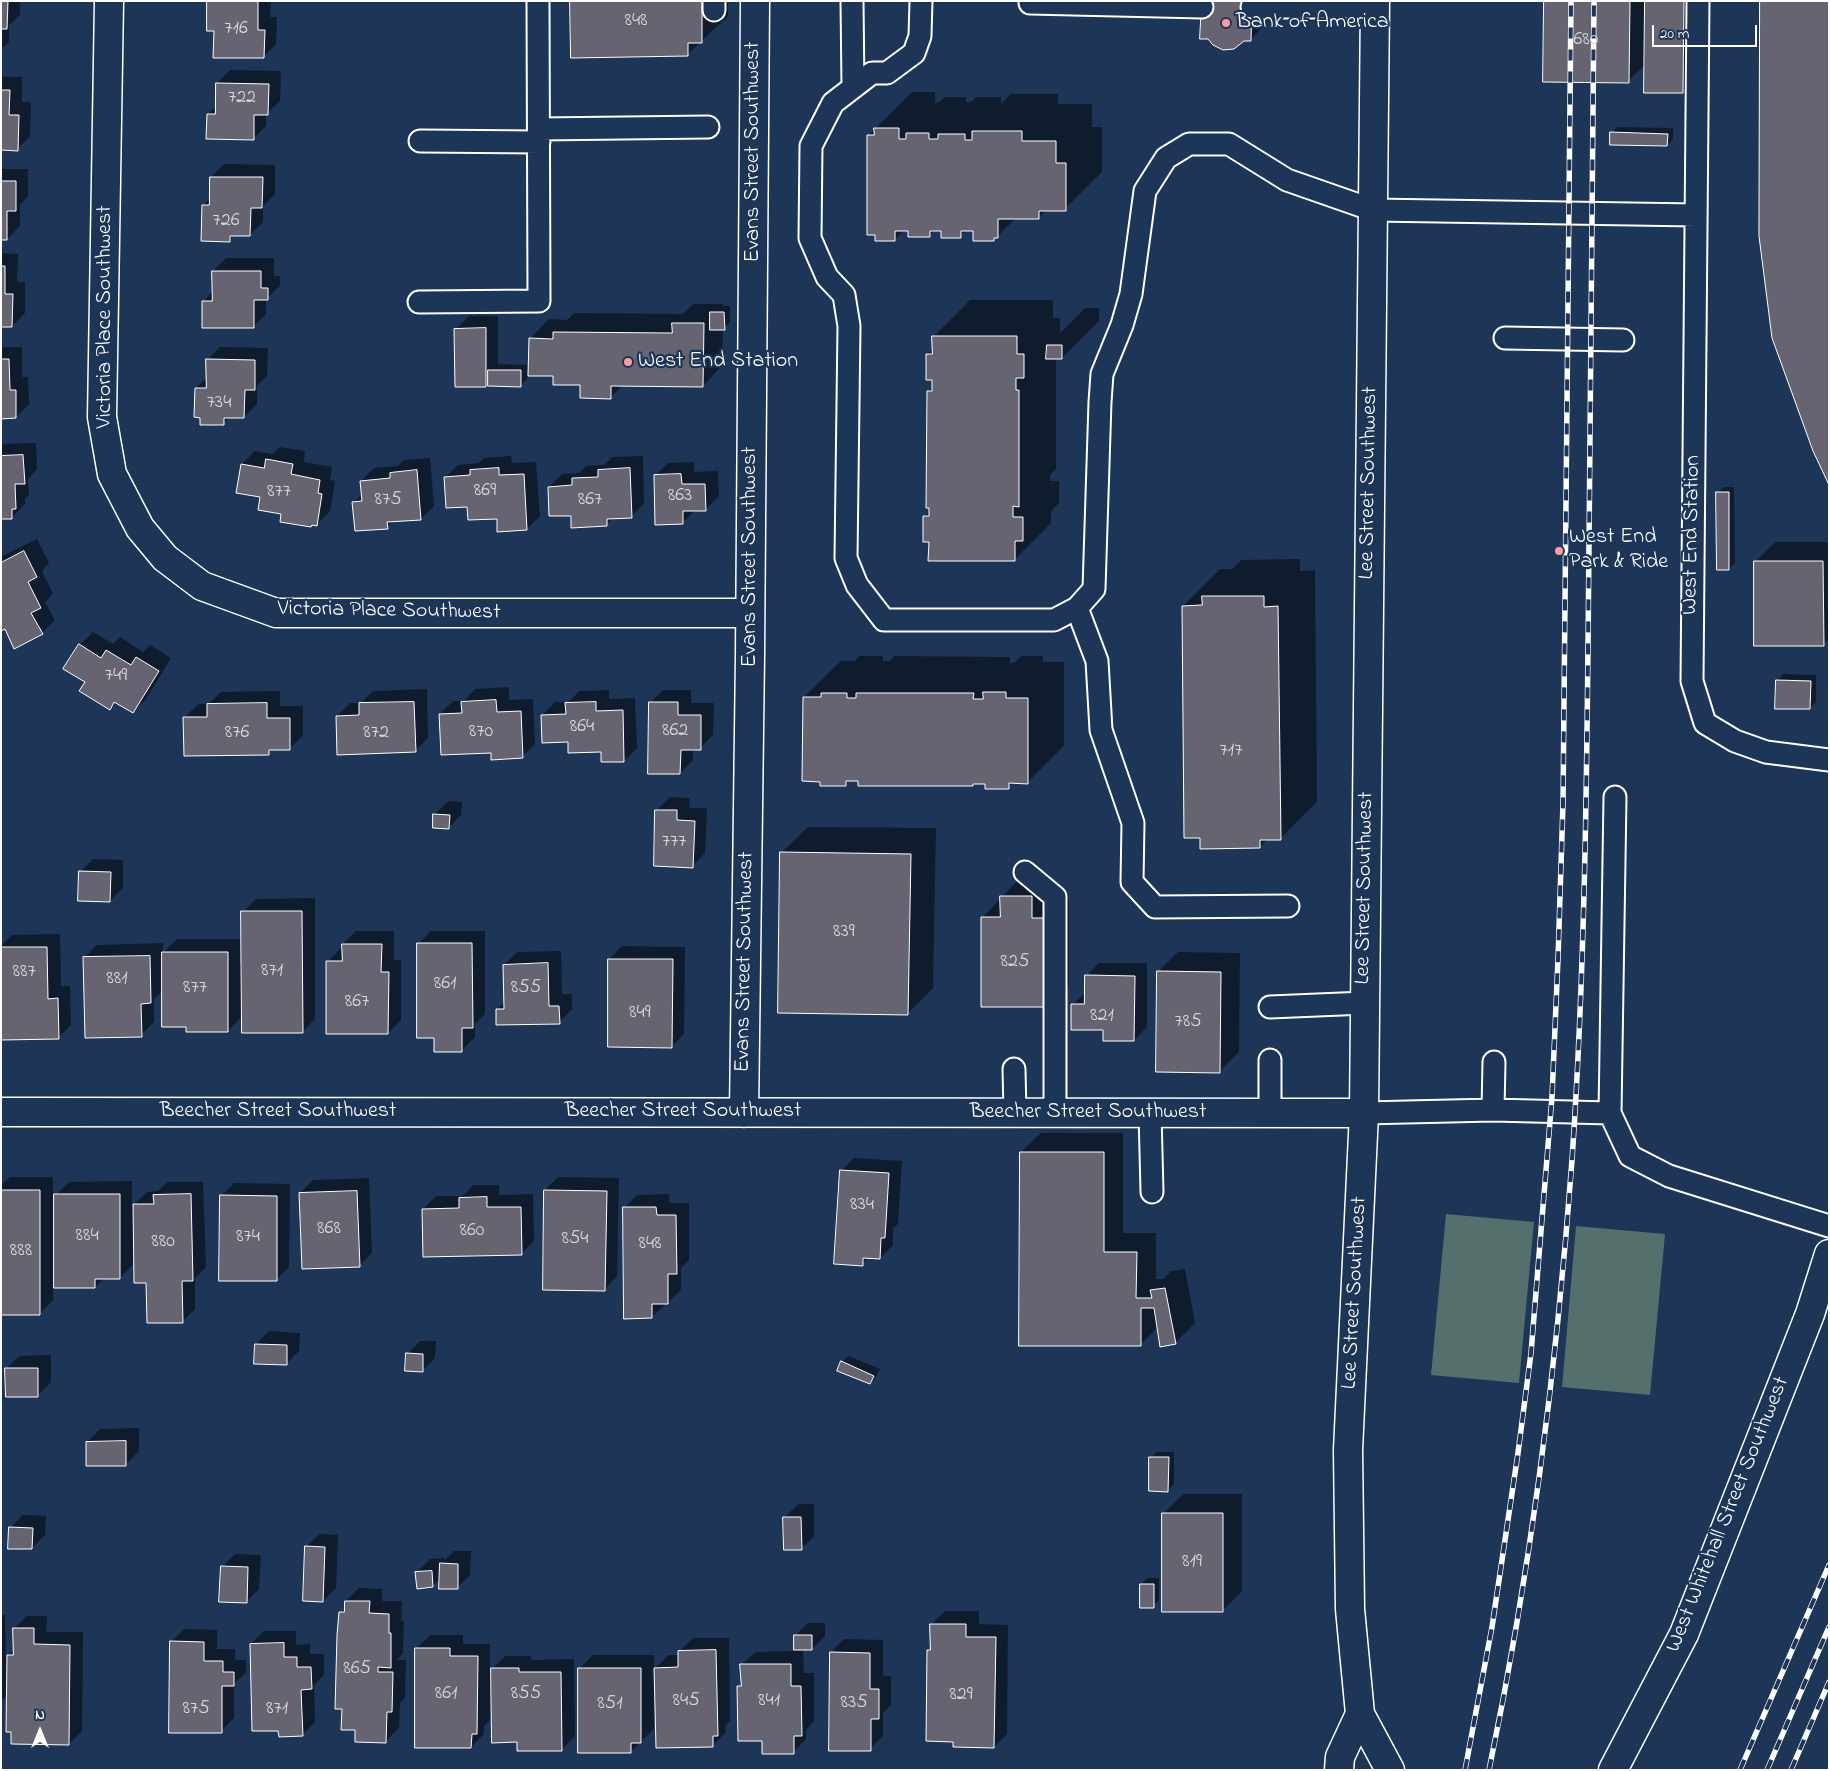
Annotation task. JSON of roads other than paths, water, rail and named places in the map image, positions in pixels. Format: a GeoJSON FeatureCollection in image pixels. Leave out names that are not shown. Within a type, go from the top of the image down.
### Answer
{"type":"FeatureCollection","features":[{"type":"Feature","properties":{"kind":"street","name":"Victoria Place Southwest"},"geometry":{"type":"LineString","coordinates":[[108,1],[102,417],[112,474],[140,528],[165,558],[202,586],[276,613],[750,613]]}},
{"type":"Feature","properties":{"kind":"street","name":"Evans Street Southwest"},"geometry":{"type":"LineString","coordinates":[[744,1112],[755,1]]}},
{"type":"Feature","properties":{"kind":"street","name":"Lee Street Southwest"},"geometry":{"type":"LineString","coordinates":[[1360,1714],[1350,1609],[1348,1450],[1364,1112],[1375,4]]}},
{"type":"Feature","properties":{"kind":"street","name":"Beecher Street Southwest"},"geometry":{"type":"LineString","coordinates":[[1,1112],[1364,1112]]}},
{"type":"Feature","properties":{"kind":"street","name":"West Whitehall Street Southwest"},"geometry":{"type":"LineString","coordinates":[[1613,1770],[1684,1634],[1810,1314],[1829,1254]]}},
{"type":"Feature","properties":{"kind":"street"},"geometry":{"type":"LineString","coordinates":[[1339,1770],[1340,1757],[1360,1714]]}},
{"type":"Feature","properties":{"kind":"street"},"geometry":{"type":"LineString","coordinates":[[1360,1714],[1390,1770]]}},
{"type":"Feature","properties":{"kind":"lane"},"geometry":{"type":"LineString","coordinates":[[419,302],[539,301],[538,1]]}},
{"type":"Feature","properties":{"kind":"lane"},"geometry":{"type":"LineString","coordinates":[[852,1],[853,87]]}},
{"type":"Feature","properties":{"kind":"lane"},"geometry":{"type":"LineString","coordinates":[[921,1],[920,36],[914,54],[887,73],[872,73],[833,103],[811,146],[810,238],[827,277],[844,296],[849,326],[846,558],[857,585],[884,620],[1054,620],[1077,608],[1094,589],[1102,374],[1122,325],[1131,294],[1145,191],[1166,158],[1189,144],[1229,144],[1287,180],[1373,210],[1696,215]]}},
{"type":"Feature","properties":{"kind":"lane","name":"West End Station"},"geometry":{"type":"LineString","coordinates":[[1698,1],[1692,681],[1705,723],[1735,741],[1766,752],[1829,760]]}},
{"type":"Feature","properties":{"kind":"lane"},"geometry":{"type":"LineString","coordinates":[[1030,3],[1202,7]]}},
{"type":"Feature","properties":{"kind":"lane"},"geometry":{"type":"LineString","coordinates":[[1252,7],[1375,4]]}},
{"type":"Feature","properties":{"kind":"lane"},"geometry":{"type":"LineString","coordinates":[[420,141],[708,126]]}},
{"type":"Feature","properties":{"kind":"lane"},"geometry":{"type":"LineString","coordinates":[[1505,338],[1623,340]]}},
{"type":"Feature","properties":{"kind":"lane"},"geometry":{"type":"LineString","coordinates":[[1077,608],[1097,661],[1101,730],[1133,823],[1132,882],[1154,907],[1288,906]]}},
{"type":"Feature","properties":{"kind":"lane"},"geometry":{"type":"LineString","coordinates":[[1616,798],[1610,1112],[1630,1156],[1669,1176],[1829,1226]]}},
{"type":"Feature","properties":{"kind":"lane"},"geometry":{"type":"LineString","coordinates":[[1025,872],[1055,897],[1055,1112]]}},
{"type":"Feature","properties":{"kind":"lane"},"geometry":{"type":"LineString","coordinates":[[1270,1007],[1365,1003]]}},
{"type":"Feature","properties":{"kind":"lane"},"geometry":{"type":"LineString","coordinates":[[1270,1060],[1270,1112]]}},
{"type":"Feature","properties":{"kind":"lane"},"geometry":{"type":"LineString","coordinates":[[1493,1110],[1494,1062]]}},
{"type":"Feature","properties":{"kind":"lane"},"geometry":{"type":"LineString","coordinates":[[1014,1069],[1015,1112]]}},
{"type":"Feature","properties":{"kind":"lane"},"geometry":{"type":"LineString","coordinates":[[1364,1112],[1493,1110],[1610,1112]]}},
{"type":"Feature","properties":{"kind":"lane"},"geometry":{"type":"LineString","coordinates":[[1150,1112],[1152,1192]]}},
{"type":"Feature","properties":{"kind":"railway"},"geometry":{"type":"LineString","coordinates":[[1465,1770],[1492,1627],[1531,1353],[1552,1097],[1563,803],[1571,1]]}},
{"type":"Feature","properties":{"kind":"railway"},"geometry":{"type":"LineString","coordinates":[[1489,1770],[1518,1619],[1541,1466],[1559,1314],[1577,1083],[1583,930],[1586,776],[1594,1]]}},
{"type":"Feature","properties":{"kind":"railway"},"geometry":{"type":"LineString","coordinates":[[1740,1770],[1829,1565]]}},
{"type":"Feature","properties":{"kind":"railway"},"geometry":{"type":"LineString","coordinates":[[1767,1770],[1829,1627]]}},
{"type":"Feature","properties":{"kind":"railway"},"geometry":{"type":"LineString","coordinates":[[1791,1770],[1829,1682]]}},
{"type":"Feature","properties":{"kind":"place","name":"Bank of America"},"geometry":{"type":"Point","coordinates":[1226,23]}},
{"type":"Feature","properties":{"kind":"place","name":"West End Station"},"geometry":{"type":"Point","coordinates":[628,362]}},
{"type":"Feature","properties":{"kind":"place","name":"West End Park & Ride"},"geometry":{"type":"Point","coordinates":[1559,551]}}]}
